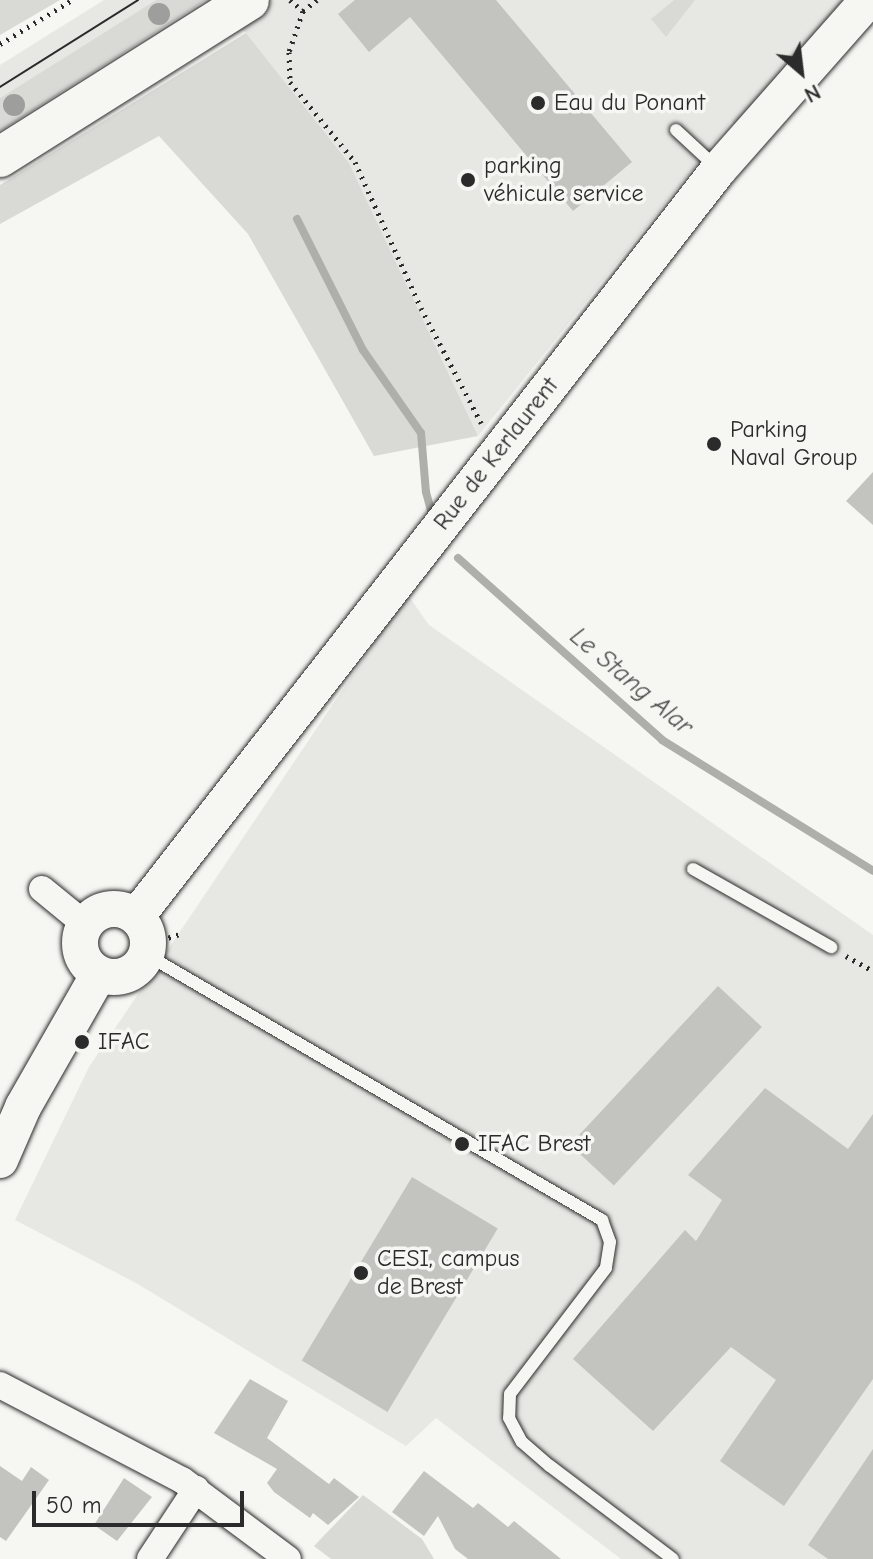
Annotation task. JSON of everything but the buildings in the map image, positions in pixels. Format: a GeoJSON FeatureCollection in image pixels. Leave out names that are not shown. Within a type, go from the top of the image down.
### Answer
{"type":"FeatureCollection","features":[{"type":"Feature","properties":{"kind":"main road"},"geometry":{"type":"LineString","coordinates":[[0,140],[219,0]]}},
{"type":"Feature","properties":{"kind":"main road"},"geometry":{"type":"LineString","coordinates":[[0,157],[249,0]]}},
{"type":"Feature","properties":{"kind":"street","name":"Rue de Kerlaurent"},"geometry":{"type":"LineString","coordinates":[[136,917],[719,169],[868,0]]}},
{"type":"Feature","properties":{"kind":"street"},"geometry":{"type":"LineString","coordinates":[[42,889],[86,925]]}},
{"type":"Feature","properties":{"kind":"street"},"geometry":{"type":"LineString","coordinates":[[115,909],[136,917],[147,934],[147,955],[121,977],[99,974],[83,957],[86,925],[115,909]]}},
{"type":"Feature","properties":{"kind":"street"},"geometry":{"type":"LineString","coordinates":[[0,1160],[23,1107],[99,974]]}},
{"type":"Feature","properties":{"kind":"street"},"geometry":{"type":"LineString","coordinates":[[0,1385],[196,1489],[288,1559]]}},
{"type":"Feature","properties":{"kind":"street"},"geometry":{"type":"LineString","coordinates":[[150,1559],[196,1489]]}},
{"type":"Feature","properties":{"kind":"lane"},"geometry":{"type":"LineString","coordinates":[[676,130],[719,169]]}},
{"type":"Feature","properties":{"kind":"lane"},"geometry":{"type":"LineString","coordinates":[[693,869],[831,947]]}},
{"type":"Feature","properties":{"kind":"lane"},"geometry":{"type":"LineString","coordinates":[[147,955],[602,1220],[610,1242],[606,1268],[510,1394],[509,1418],[522,1442],[673,1559]]}},
{"type":"Feature","properties":{"kind":"path"},"geometry":{"type":"LineString","coordinates":[[0,44],[72,0]]}},
{"type":"Feature","properties":{"kind":"path"},"geometry":{"type":"LineString","coordinates":[[290,0],[303,11]]}},
{"type":"Feature","properties":{"kind":"path"},"geometry":{"type":"LineString","coordinates":[[317,0],[303,11],[289,52],[290,82],[355,162],[421,308],[483,427]]}},
{"type":"Feature","properties":{"kind":"path"},"geometry":{"type":"LineString","coordinates":[[831,947],[873,971]]}},
{"type":"Feature","properties":{"kind":"shaded area"},"geometry":{"type":"Polygon","coordinates":[[[0,0],[60,0],[0,35],[0,0]]]}},
{"type":"Feature","properties":{"kind":"shaded area"},"geometry":{"type":"Polygon","coordinates":[[[104,0],[156,0],[0,98],[0,65],[104,0]]]}},
{"type":"Feature","properties":{"kind":"shaded area"},"geometry":{"type":"Polygon","coordinates":[[[156,0],[206,0],[0,131],[0,98],[156,0]]]}},
{"type":"Feature","properties":{"kind":"shaded area"},"geometry":{"type":"Polygon","coordinates":[[[205,0],[868,0],[747,136],[731,121],[478,436],[349,163],[246,33],[205,0]]]}},
{"type":"Feature","properties":{"kind":"shaded area"},"geometry":{"type":"Polygon","coordinates":[[[674,0],[695,0],[666,37],[651,19],[674,0]]]}},
{"type":"Feature","properties":{"kind":"shaded area"},"geometry":{"type":"Polygon","coordinates":[[[246,33],[349,163],[478,436],[374,456],[248,234],[159,136],[0,224],[0,185],[246,33]]]}},
{"type":"Feature","properties":{"kind":"shaded area","name":"IFAC Brest"},"geometry":{"type":"Polygon","coordinates":[[[407,594],[429,625],[873,935],[873,1559],[621,1559],[436,1418],[406,1446],[136,1283],[15,1220],[89,1067],[407,594]]]}},
{"type":"Feature","properties":{"kind":"shaded area"},"geometry":{"type":"Polygon","coordinates":[[[363,1495],[422,1539],[434,1559],[331,1559],[314,1546],[363,1495]]]}},
{"type":"Feature","properties":{"kind":"waterway","name":"Le Stang Alar"},"geometry":{"type":"LineString","coordinates":[[297,219],[363,350],[421,433],[426,492],[434,521]]}},
{"type":"Feature","properties":{"kind":"waterway","name":"Le Stang Alar"},"geometry":{"type":"LineString","coordinates":[[458,558],[662,740],[873,871]]}},
{"type":"Feature","properties":{"kind":"tram line"},"geometry":{"type":"LineString","coordinates":[[0,87],[138,0]]}},
{"type":"Feature","properties":{"kind":"place","name":"Eau du Ponant"},"geometry":{"type":"Point","coordinates":[538,103]}},
{"type":"Feature","properties":{"kind":"place","name":"parking véhicule service"},"geometry":{"type":"Point","coordinates":[468,180]}},
{"type":"Feature","properties":{"kind":"place","name":"Parking Naval Group"},"geometry":{"type":"Point","coordinates":[714,444]}},
{"type":"Feature","properties":{"kind":"place","name":"IFAC"},"geometry":{"type":"Point","coordinates":[82,1042]}},
{"type":"Feature","properties":{"kind":"place","name":"IFAC Brest"},"geometry":{"type":"Point","coordinates":[462,1144]}},
{"type":"Feature","properties":{"kind":"place","name":"CESI, campus de Brest"},"geometry":{"type":"Point","coordinates":[361,1273]}}]}
